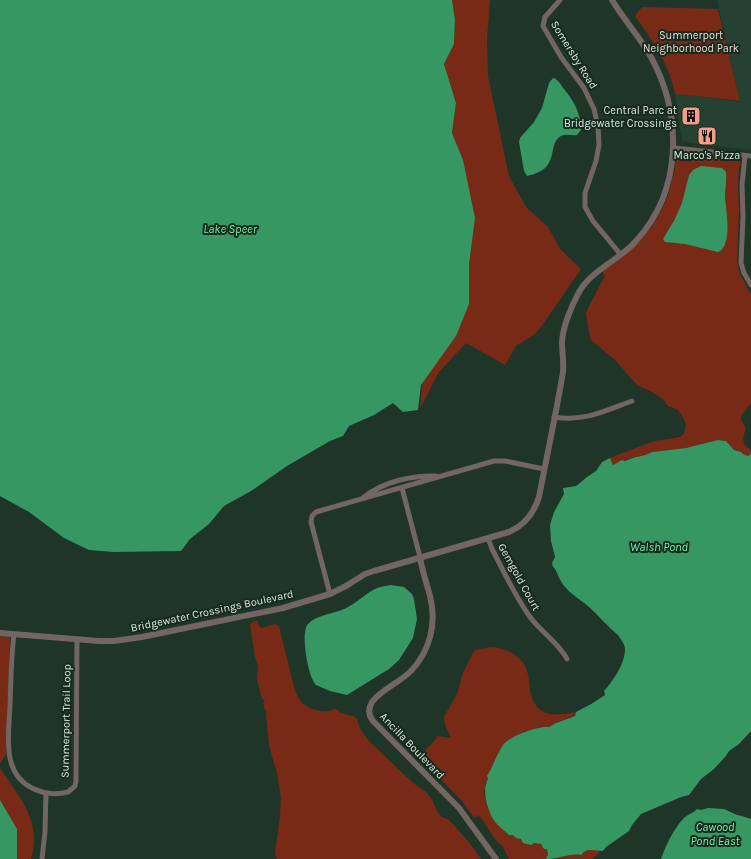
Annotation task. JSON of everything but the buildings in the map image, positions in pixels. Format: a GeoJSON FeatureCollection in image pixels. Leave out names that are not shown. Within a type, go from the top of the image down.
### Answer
{"type":"FeatureCollection","features":[{"type":"Feature","properties":{"kind":"street","name":"Somersby Road"},"geometry":{"type":"LineString","coordinates":[[560,0],[545,17],[543,26],[561,57],[586,93],[594,109],[599,133],[598,156],[585,193],[585,207],[593,221],[621,255]]}},
{"type":"Feature","properties":{"kind":"street","name":"Bridgewater Crossings Boulevard"},"geometry":{"type":"LineString","coordinates":[[0,633],[77,640],[114,641],[142,637],[270,611],[330,594],[369,572],[514,530],[530,516],[538,502],[563,368],[563,332],[575,300],[583,285],[590,278],[621,255],[641,236],[659,209],[668,184],[674,148],[668,103],[657,70],[645,47],[612,0]]}},
{"type":"Feature","properties":{"kind":"street"},"geometry":{"type":"LineString","coordinates":[[674,148],[751,156]]}},
{"type":"Feature","properties":{"kind":"street"},"geometry":{"type":"LineString","coordinates":[[745,156],[742,185],[743,211],[741,262],[744,273],[751,285]]}},
{"type":"Feature","properties":{"kind":"street"},"geometry":{"type":"LineString","coordinates":[[554,417],[569,419],[581,418],[632,401]]}},
{"type":"Feature","properties":{"kind":"street"},"geometry":{"type":"LineString","coordinates":[[330,594],[311,525],[311,519],[314,513],[319,510],[497,461],[544,469]]}},
{"type":"Feature","properties":{"kind":"street"},"geometry":{"type":"LineString","coordinates":[[363,498],[376,489],[399,480],[439,476]]}},
{"type":"Feature","properties":{"kind":"street","name":"Ancilla Boulevard"},"geometry":{"type":"LineString","coordinates":[[402,488],[432,609],[432,626],[429,640],[423,654],[410,672],[374,700],[369,708],[370,716],[373,721],[458,808],[496,859]]}},
{"type":"Feature","properties":{"kind":"street","name":"Gemgold Court"},"geometry":{"type":"LineString","coordinates":[[488,538],[492,549],[525,609],[535,623],[563,652],[567,659]]}},
{"type":"Feature","properties":{"kind":"street","name":"Summerport Trail Loop"},"geometry":{"type":"LineString","coordinates":[[14,634],[11,672],[9,757],[14,772],[23,783],[36,790],[46,793],[68,792],[76,782],[77,640]]}},
{"type":"Feature","properties":{"kind":"street"},"geometry":{"type":"LineString","coordinates":[[42,859],[45,838],[46,793]]}},
{"type":"Feature","properties":{"kind":"shaded area"},"geometry":{"type":"Polygon","coordinates":[[[717,0],[751,0],[751,150],[682,141],[675,94],[740,102],[717,0]]]}},
{"type":"Feature","properties":{"kind":"green space"},"geometry":{"type":"Polygon","coordinates":[[[452,0],[490,0],[487,39],[488,76],[509,176],[526,207],[548,227],[561,250],[581,269],[541,327],[535,334],[516,346],[505,365],[466,343],[438,373],[420,409],[423,377],[469,304],[469,264],[463,160],[452,133],[456,103],[444,64],[454,44],[455,19],[452,0]]]}},
{"type":"Feature","properties":{"kind":"green space","name":"Summerport Neighborhood Park"},"geometry":{"type":"Polygon","coordinates":[[[642,7],[718,9],[740,101],[675,94],[669,73],[660,53],[635,16],[642,7]]]}},
{"type":"Feature","properties":{"kind":"green space"},"geometry":{"type":"Polygon","coordinates":[[[683,151],[738,157],[741,163],[739,168],[738,185],[739,213],[737,262],[739,272],[751,295],[751,403],[743,413],[741,420],[746,428],[743,441],[750,450],[751,454],[748,456],[743,454],[734,450],[726,441],[718,440],[686,448],[652,452],[648,455],[630,458],[613,465],[610,458],[654,441],[680,437],[684,434],[686,425],[678,410],[668,406],[663,399],[654,393],[637,385],[616,361],[591,340],[586,313],[605,276],[602,271],[634,247],[643,238],[658,216],[669,192],[675,168],[676,156],[678,153],[683,151]]]}},
{"type":"Feature","properties":{"kind":"green space"},"geometry":{"type":"Polygon","coordinates":[[[258,621],[259,626],[262,628],[275,624],[279,626],[294,687],[301,701],[309,708],[314,710],[330,711],[335,709],[340,713],[353,716],[357,719],[360,729],[369,741],[413,783],[426,792],[432,800],[438,813],[454,825],[481,859],[277,859],[275,854],[281,797],[277,773],[269,746],[266,715],[267,711],[265,710],[263,703],[265,700],[262,699],[257,679],[258,666],[255,657],[250,625],[252,622],[258,621]]]}},
{"type":"Feature","properties":{"kind":"green space"},"geometry":{"type":"Polygon","coordinates":[[[0,637],[10,637],[6,755],[0,763],[0,637]]]}},
{"type":"Feature","properties":{"kind":"green space"},"geometry":{"type":"Polygon","coordinates":[[[491,647],[507,650],[520,659],[528,673],[532,699],[536,706],[541,710],[546,713],[553,714],[568,714],[576,712],[575,715],[549,727],[539,727],[519,734],[504,744],[489,772],[486,782],[484,793],[494,821],[509,835],[518,837],[523,843],[538,843],[547,849],[547,859],[509,859],[503,847],[494,838],[479,815],[474,818],[462,801],[419,757],[437,736],[451,738],[445,724],[444,717],[457,694],[463,673],[475,650],[491,647]]]}},
{"type":"Feature","properties":{"kind":"green space"},"geometry":{"type":"Polygon","coordinates":[[[0,768],[27,810],[31,821],[34,833],[34,845],[31,859],[0,859],[0,768]]]}},
{"type":"Feature","properties":{"kind":"green space"},"geometry":{"type":"Polygon","coordinates":[[[588,850],[597,850],[600,852],[592,859],[554,859],[573,854],[578,855],[588,850]]]}},
{"type":"Feature","properties":{"kind":"water","name":"Lake Speer"},"geometry":{"type":"Polygon","coordinates":[[[0,0],[452,0],[455,19],[454,44],[444,64],[456,103],[452,133],[463,160],[475,218],[469,264],[469,304],[456,336],[421,385],[418,410],[403,412],[393,403],[374,415],[349,426],[343,436],[330,441],[287,466],[251,491],[224,506],[209,524],[190,539],[181,551],[113,552],[89,550],[64,538],[29,512],[0,496],[0,0]]]}},
{"type":"Feature","properties":{"kind":"water"},"geometry":{"type":"Polygon","coordinates":[[[553,78],[559,82],[574,103],[580,119],[581,130],[577,135],[563,135],[557,139],[549,164],[539,172],[527,176],[524,171],[519,142],[520,138],[534,122],[542,108],[549,83],[553,78]]]}},
{"type":"Feature","properties":{"kind":"water"},"geometry":{"type":"Polygon","coordinates":[[[701,166],[722,168],[726,172],[725,197],[728,227],[726,243],[718,252],[685,244],[665,242],[663,239],[675,219],[682,203],[689,175],[693,170],[701,166]]]}},
{"type":"Feature","properties":{"kind":"water","name":"Walsh Pond"},"geometry":{"type":"Polygon","coordinates":[[[718,440],[726,441],[734,450],[743,454],[748,456],[751,454],[751,731],[739,744],[729,751],[714,769],[701,779],[689,795],[641,814],[629,831],[606,847],[603,851],[588,850],[581,855],[547,859],[547,849],[544,849],[541,844],[534,843],[531,845],[523,843],[521,839],[516,838],[513,835],[509,835],[495,822],[486,801],[485,789],[488,779],[487,776],[503,745],[511,738],[525,732],[549,727],[575,716],[576,712],[605,695],[604,691],[615,677],[621,666],[625,649],[624,644],[618,635],[589,607],[567,589],[552,564],[555,557],[551,541],[550,525],[554,512],[564,494],[563,488],[576,486],[596,471],[602,462],[610,458],[613,465],[622,460],[625,461],[652,452],[686,448],[718,440]]]}},
{"type":"Feature","properties":{"kind":"water"},"geometry":{"type":"Polygon","coordinates":[[[391,585],[404,587],[412,594],[417,619],[413,638],[399,660],[389,669],[347,695],[330,691],[316,685],[310,673],[306,654],[305,636],[308,624],[319,617],[348,607],[375,589],[391,585]]]}},
{"type":"Feature","properties":{"kind":"water"},"geometry":{"type":"Polygon","coordinates":[[[0,800],[17,829],[17,859],[0,859],[0,800]]]}},
{"type":"Feature","properties":{"kind":"water","name":"Cawood Pond East"},"geometry":{"type":"Polygon","coordinates":[[[708,808],[724,809],[751,819],[751,859],[661,859],[671,837],[684,818],[697,809],[701,810],[708,808]]]}},
{"type":"Feature","properties":{"kind":"place","name":"Central Parc at Bridgewater Crossings"},"geometry":{"type":"Point","coordinates":[691,116]}},
{"type":"Feature","properties":{"kind":"place","name":"Marco's Pizza"},"geometry":{"type":"Point","coordinates":[707,136]}}]}
